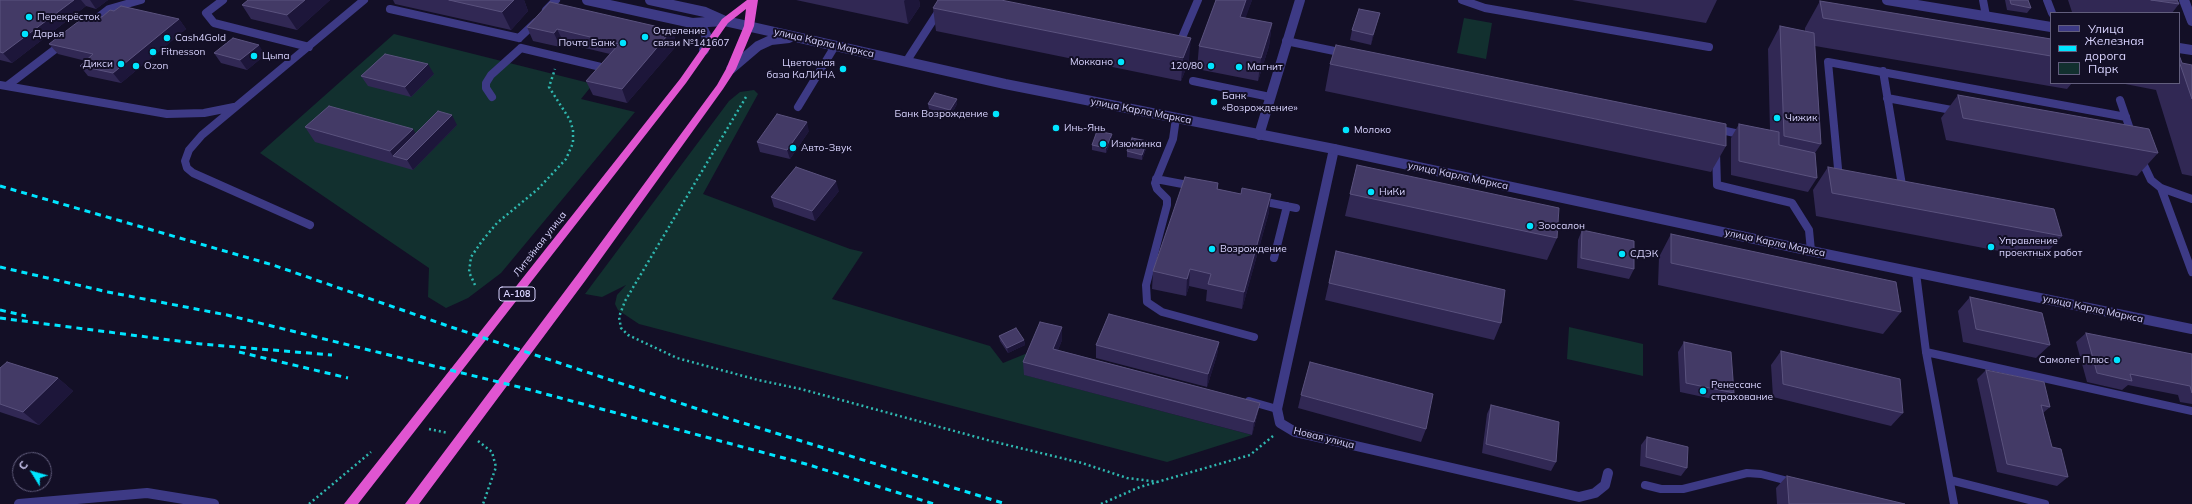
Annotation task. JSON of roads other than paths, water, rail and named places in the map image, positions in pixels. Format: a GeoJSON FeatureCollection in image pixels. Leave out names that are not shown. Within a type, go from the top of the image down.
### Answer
{"type":"FeatureCollection","features":[{"type":"Feature","properties":{"kind":"highway","name":"Литейная улица"},"geometry":{"type":"LineString","coordinates":[[350,504],[535,271],[683,81],[725,21],[753,1]]}},
{"type":"Feature","properties":{"kind":"highway","name":"Литейная улица"},"geometry":{"type":"LineString","coordinates":[[411,504],[581,278],[720,87],[730,69],[748,26],[753,1]]}},
{"type":"Feature","properties":{"kind":"street","name":"улица Карла Маркса"},"geometry":{"type":"LineString","coordinates":[[587,0],[692,23],[725,21]]}},
{"type":"Feature","properties":{"kind":"street","name":"улица Карла Маркса"},"geometry":{"type":"LineString","coordinates":[[650,0],[705,12],[725,21],[1005,84],[1334,149],[1810,251],[2192,329]]}},
{"type":"Feature","properties":{"kind":"street"},"geometry":{"type":"LineString","coordinates":[[1259,135],[1286,41],[1300,0]]}},
{"type":"Feature","properties":{"kind":"street"},"geometry":{"type":"LineString","coordinates":[[1888,0],[2050,27]]}},
{"type":"Feature","properties":{"kind":"street"},"geometry":{"type":"LineString","coordinates":[[2184,0],[2192,21]]}},
{"type":"Feature","properties":{"kind":"street","name":"улица Карла Маркса"},"geometry":{"type":"LineString","coordinates":[[692,23],[703,29],[707,37],[704,50]]}},
{"type":"Feature","properties":{"kind":"street","name":"А-108"},"geometry":{"type":"LineString","coordinates":[[730,69],[758,46],[771,40],[797,37]]}},
{"type":"Feature","properties":{"kind":"street"},"geometry":{"type":"LineString","coordinates":[[2180,48],[2192,50]]}},
{"type":"Feature","properties":{"kind":"street"},"geometry":{"type":"LineString","coordinates":[[1278,409],[1334,149]]}},
{"type":"Feature","properties":{"kind":"street","name":"Новая улица"},"geometry":{"type":"LineString","coordinates":[[1278,409],[1280,423],[1295,432],[1579,497],[1595,493],[1605,485],[1608,473]]}},
{"type":"Feature","properties":{"kind":"street"},"geometry":{"type":"LineString","coordinates":[[19,504],[147,493],[214,504]]}},
{"type":"Feature","properties":{"kind":"lane"},"geometry":{"type":"LineString","coordinates":[[85,27],[109,9],[141,0]]}},
{"type":"Feature","properties":{"kind":"lane"},"geometry":{"type":"LineString","coordinates":[[223,0],[206,13],[214,23],[309,47]]}},
{"type":"Feature","properties":{"kind":"lane"},"geometry":{"type":"LineString","coordinates":[[310,225],[193,173],[187,168],[185,161],[189,150],[202,134],[364,0]]}},
{"type":"Feature","properties":{"kind":"lane"},"geometry":{"type":"LineString","coordinates":[[519,38],[556,0]]}},
{"type":"Feature","properties":{"kind":"lane"},"geometry":{"type":"LineString","coordinates":[[906,62],[946,0]]}},
{"type":"Feature","properties":{"kind":"lane"},"geometry":{"type":"LineString","coordinates":[[1166,37],[1181,40],[1198,0]]}},
{"type":"Feature","properties":{"kind":"lane"},"geometry":{"type":"LineString","coordinates":[[1462,0],[1485,8],[1709,47]]}},
{"type":"Feature","properties":{"kind":"lane"},"geometry":{"type":"LineString","coordinates":[[1982,0],[1986,16]]}},
{"type":"Feature","properties":{"kind":"lane"},"geometry":{"type":"LineString","coordinates":[[2047,0],[2052,12]]}},
{"type":"Feature","properties":{"kind":"lane"},"geometry":{"type":"LineString","coordinates":[[390,9],[519,38]]}},
{"type":"Feature","properties":{"kind":"lane"},"geometry":{"type":"LineString","coordinates":[[519,38],[521,48]]}},
{"type":"Feature","properties":{"kind":"lane"},"geometry":{"type":"LineString","coordinates":[[4,85],[67,40]]}},
{"type":"Feature","properties":{"kind":"lane"},"geometry":{"type":"LineString","coordinates":[[1286,41],[1348,54]]}},
{"type":"Feature","properties":{"kind":"lane"},"geometry":{"type":"LineString","coordinates":[[798,107],[835,46]]}},
{"type":"Feature","properties":{"kind":"lane"},"geometry":{"type":"LineString","coordinates":[[521,48],[605,68]]}},
{"type":"Feature","properties":{"kind":"lane"},"geometry":{"type":"LineString","coordinates":[[492,97],[486,88],[486,83],[491,75],[521,48]]}},
{"type":"Feature","properties":{"kind":"lane"},"geometry":{"type":"LineString","coordinates":[[1846,183],[1839,181],[1828,62],[2126,117]]}},
{"type":"Feature","properties":{"kind":"lane"},"geometry":{"type":"LineString","coordinates":[[1883,72],[1903,195]]}},
{"type":"Feature","properties":{"kind":"lane"},"geometry":{"type":"LineString","coordinates":[[1193,81],[1270,97]]}},
{"type":"Feature","properties":{"kind":"lane"},"geometry":{"type":"LineString","coordinates":[[4,85],[167,114],[204,113],[236,107]]}},
{"type":"Feature","properties":{"kind":"lane"},"geometry":{"type":"LineString","coordinates":[[1887,98],[1965,112]]}},
{"type":"Feature","properties":{"kind":"lane"},"geometry":{"type":"LineString","coordinates":[[2120,100],[2145,171],[2151,180],[2161,188],[2192,199]]}},
{"type":"Feature","properties":{"kind":"lane"},"geometry":{"type":"LineString","coordinates":[[1176,118],[1173,139],[1156,179],[1157,189],[1167,199],[1167,205],[1146,286],[1147,302],[1162,312],[1254,337]]}},
{"type":"Feature","properties":{"kind":"lane"},"geometry":{"type":"LineString","coordinates":[[1735,132],[1713,133],[1717,186],[1792,203],[1809,230],[1810,251]]}},
{"type":"Feature","properties":{"kind":"lane"},"geometry":{"type":"LineString","coordinates":[[1156,179],[1202,188]]}},
{"type":"Feature","properties":{"kind":"lane"},"geometry":{"type":"LineString","coordinates":[[2161,188],[2192,272]]}},
{"type":"Feature","properties":{"kind":"lane"},"geometry":{"type":"LineString","coordinates":[[1256,200],[1296,208]]}},
{"type":"Feature","properties":{"kind":"lane"},"geometry":{"type":"LineString","coordinates":[[1274,258],[1287,206]]}},
{"type":"Feature","properties":{"kind":"lane"},"geometry":{"type":"LineString","coordinates":[[1916,273],[1926,352],[1954,504]]}},
{"type":"Feature","properties":{"kind":"lane"},"geometry":{"type":"LineString","coordinates":[[1926,352],[2192,412]]}},
{"type":"Feature","properties":{"kind":"lane"},"geometry":{"type":"LineString","coordinates":[[1240,399],[1278,409]]}},
{"type":"Feature","properties":{"kind":"lane"},"geometry":{"type":"LineString","coordinates":[[1645,485],[1661,489],[1683,489],[1747,473],[1761,474],[1799,484]]}},
{"type":"Feature","properties":{"kind":"lane"},"geometry":{"type":"LineString","coordinates":[[1950,480],[2045,504]]}},
{"type":"Feature","properties":{"kind":"railway"},"geometry":{"type":"LineString","coordinates":[[0,186],[273,265],[448,326],[704,411],[1006,504]]}},
{"type":"Feature","properties":{"kind":"railway"},"geometry":{"type":"LineString","coordinates":[[0,267],[108,292],[227,315],[527,389],[806,464],[934,504]]}},
{"type":"Feature","properties":{"kind":"railway"},"geometry":{"type":"LineString","coordinates":[[0,310],[26,316]]}},
{"type":"Feature","properties":{"kind":"railway"},"geometry":{"type":"LineString","coordinates":[[0,318],[201,344],[332,355]]}},
{"type":"Feature","properties":{"kind":"railway"},"geometry":{"type":"LineString","coordinates":[[239,352],[348,378]]}},
{"type":"Feature","properties":{"kind":"place","name":"Перекрёсток"},"geometry":{"type":"Point","coordinates":[29,17]}},
{"type":"Feature","properties":{"kind":"place","name":"Дарья"},"geometry":{"type":"Point","coordinates":[25,34]}},
{"type":"Feature","properties":{"kind":"place","name":"Отделение связи №141607"},"geometry":{"type":"Point","coordinates":[645,37]}},
{"type":"Feature","properties":{"kind":"place","name":"Cash4Gold"},"geometry":{"type":"Point","coordinates":[167,38]}},
{"type":"Feature","properties":{"kind":"place","name":"Почта Банк"},"geometry":{"type":"Point","coordinates":[623,43]}},
{"type":"Feature","properties":{"kind":"place","name":"Fitnesson"},"geometry":{"type":"Point","coordinates":[153,52]}},
{"type":"Feature","properties":{"kind":"place","name":"Цыпа"},"geometry":{"type":"Point","coordinates":[254,56]}},
{"type":"Feature","properties":{"kind":"place","name":"Моккано"},"geometry":{"type":"Point","coordinates":[1121,62]}},
{"type":"Feature","properties":{"kind":"place","name":"Дикси"},"geometry":{"type":"Point","coordinates":[121,64]}},
{"type":"Feature","properties":{"kind":"place","name":"Ozon"},"geometry":{"type":"Point","coordinates":[136,66]}},
{"type":"Feature","properties":{"kind":"place","name":"120/80"},"geometry":{"type":"Point","coordinates":[1211,66]}},
{"type":"Feature","properties":{"kind":"place","name":"Магнит"},"geometry":{"type":"Point","coordinates":[1239,67]}},
{"type":"Feature","properties":{"kind":"place","name":"Цветочная база КаЛИНА"},"geometry":{"type":"Point","coordinates":[843,69]}},
{"type":"Feature","properties":{"kind":"place","name":"Банк «Возрождение»"},"geometry":{"type":"Point","coordinates":[1214,102]}},
{"type":"Feature","properties":{"kind":"place","name":"Банк Возрождение"},"geometry":{"type":"Point","coordinates":[996,114]}},
{"type":"Feature","properties":{"kind":"place","name":"Чижик"},"geometry":{"type":"Point","coordinates":[1777,118]}},
{"type":"Feature","properties":{"kind":"place","name":"Инь-Янь"},"geometry":{"type":"Point","coordinates":[1056,128]}},
{"type":"Feature","properties":{"kind":"place","name":"Молоко"},"geometry":{"type":"Point","coordinates":[1346,130]}},
{"type":"Feature","properties":{"kind":"place","name":"Изюминка"},"geometry":{"type":"Point","coordinates":[1103,144]}},
{"type":"Feature","properties":{"kind":"place","name":"Авто-Звук"},"geometry":{"type":"Point","coordinates":[793,148]}},
{"type":"Feature","properties":{"kind":"place","name":"НиКи"},"geometry":{"type":"Point","coordinates":[1371,192]}},
{"type":"Feature","properties":{"kind":"place","name":"Зоосалон"},"geometry":{"type":"Point","coordinates":[1530,226]}},
{"type":"Feature","properties":{"kind":"place","name":"Управление проектных работ"},"geometry":{"type":"Point","coordinates":[1991,247]}},
{"type":"Feature","properties":{"kind":"place","name":"Возрождение"},"geometry":{"type":"Point","coordinates":[1212,249]}},
{"type":"Feature","properties":{"kind":"place","name":"СДЭК"},"geometry":{"type":"Point","coordinates":[1622,254]}},
{"type":"Feature","properties":{"kind":"place","name":"Самолет Плюс"},"geometry":{"type":"Point","coordinates":[2117,360]}},
{"type":"Feature","properties":{"kind":"place","name":"Ренессанс страхование"},"geometry":{"type":"Point","coordinates":[1703,391]}}]}
